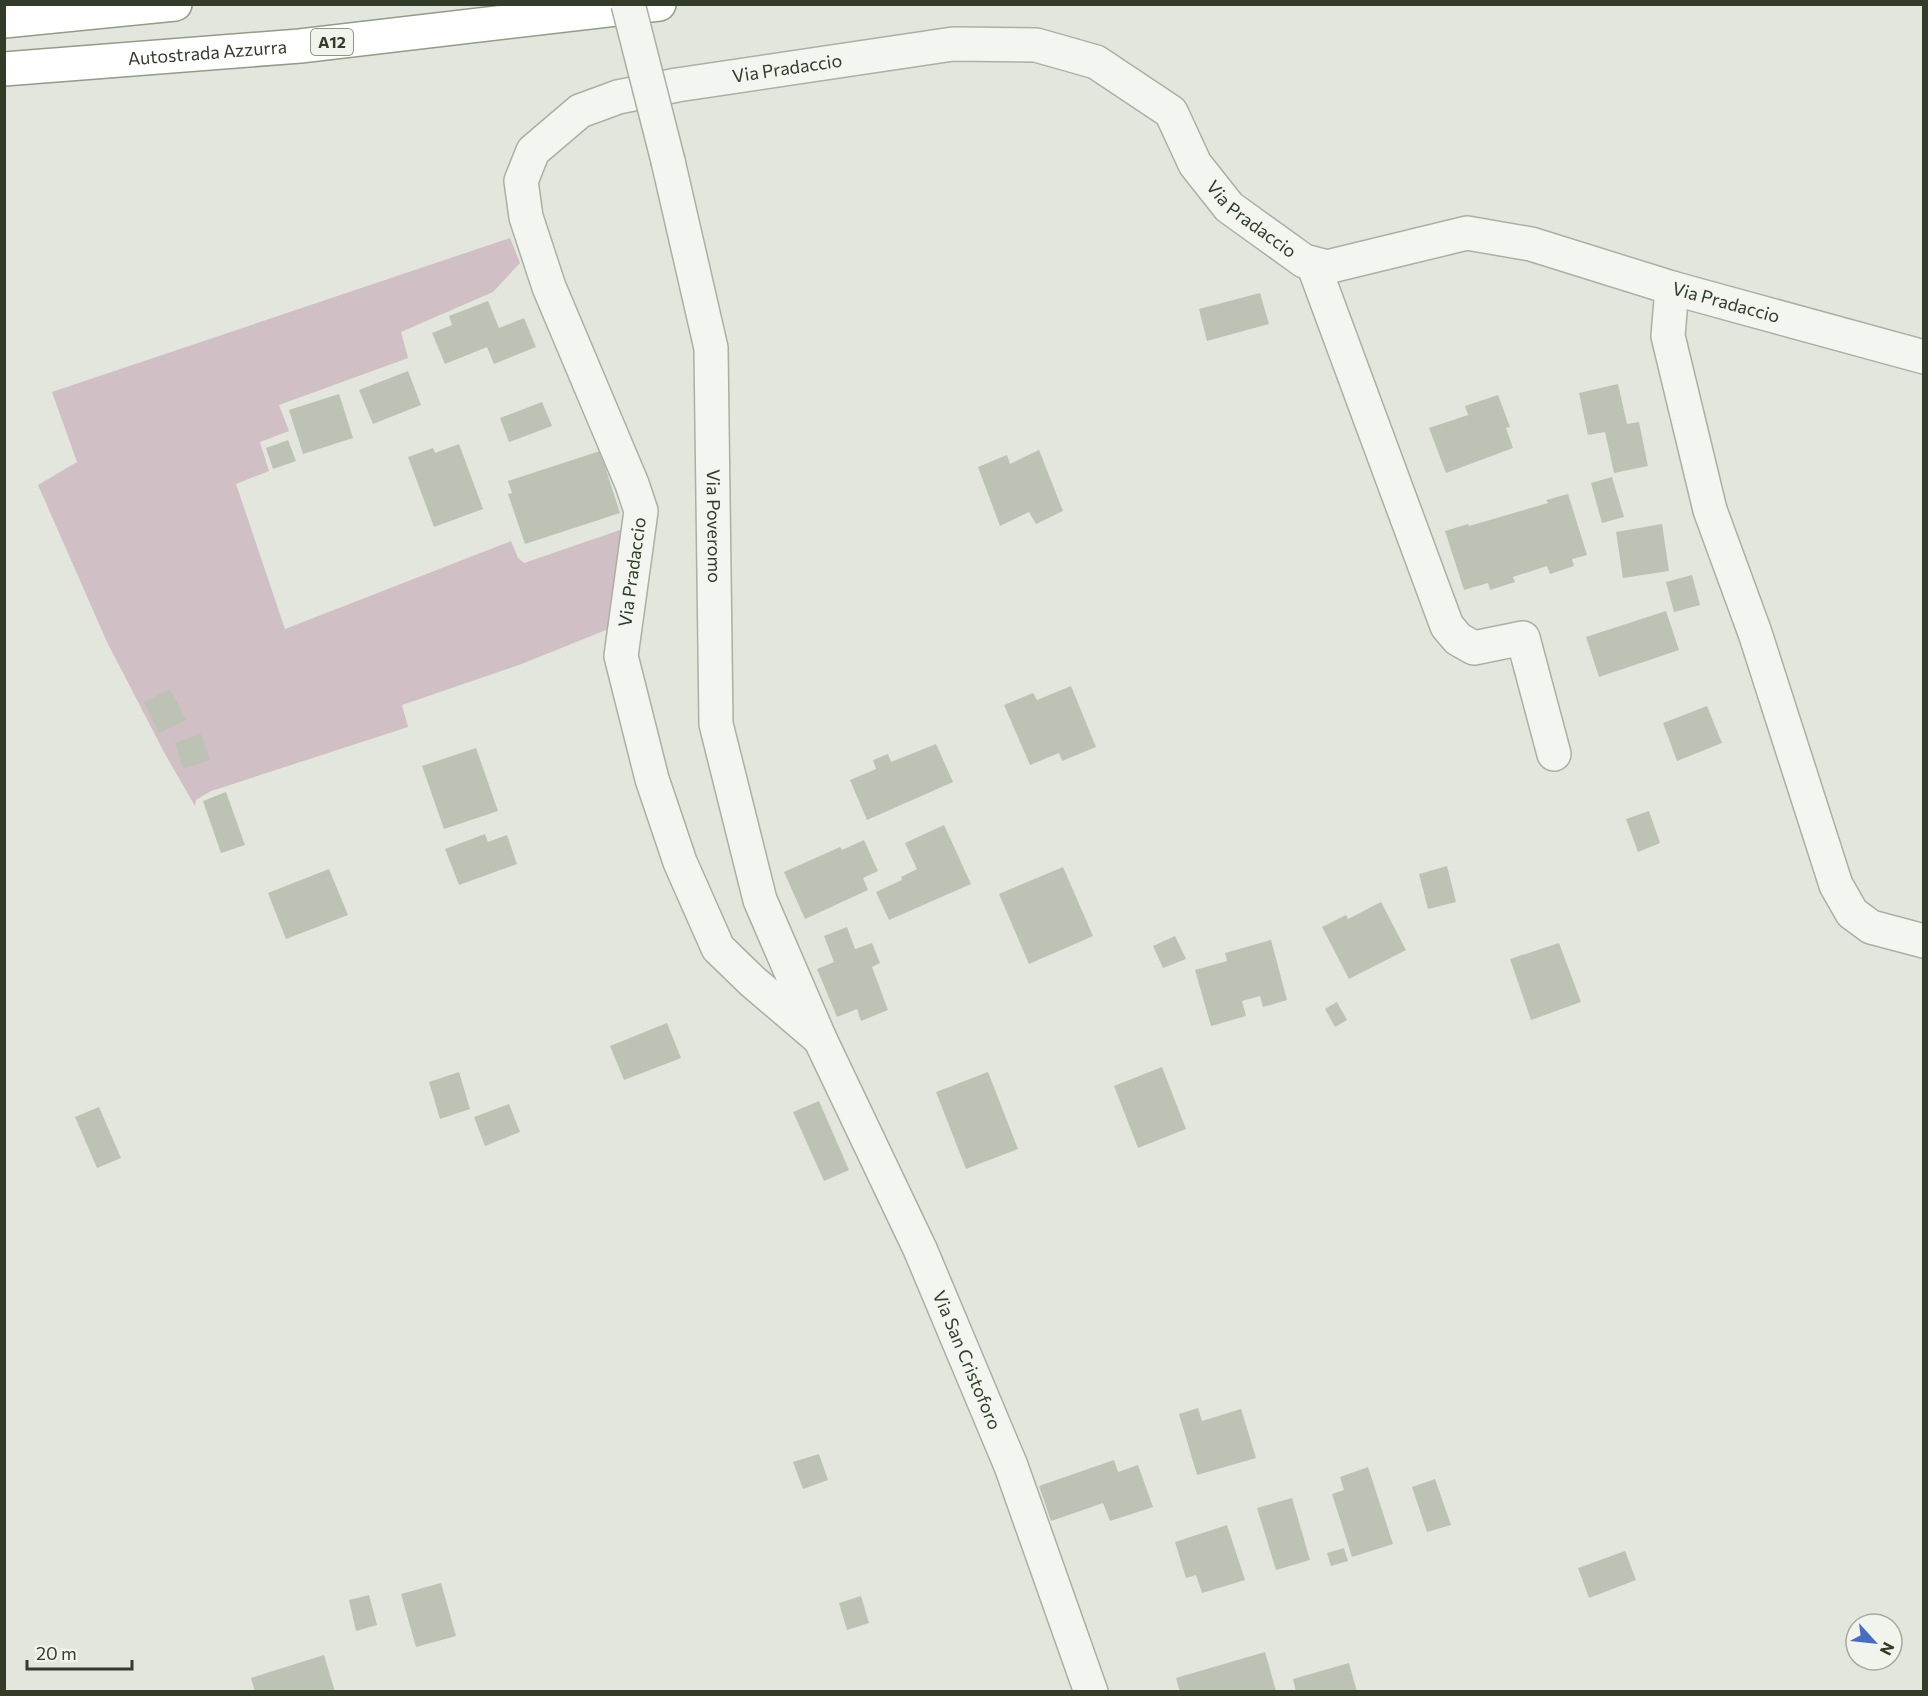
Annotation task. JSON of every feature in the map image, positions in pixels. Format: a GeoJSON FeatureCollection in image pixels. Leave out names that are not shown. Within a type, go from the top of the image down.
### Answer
{"type":"FeatureCollection","features":[{"type":"Feature","properties":{"kind":"highway"},"geometry":{"type":"LineString","coordinates":[[4,21],[175,4]]}},
{"type":"Feature","properties":{"kind":"highway","name":"Autostrada Azzurra"},"geometry":{"type":"LineString","coordinates":[[4,69],[300,46],[659,4]]}},
{"type":"Feature","properties":{"kind":"street","name":"Via Poveromo"},"geometry":{"type":"LineString","coordinates":[[628,4],[668,161],[711,348],[716,724],[760,900],[820,1039]]}},
{"type":"Feature","properties":{"kind":"street","name":"Via Pradaccio"},"geometry":{"type":"LineString","coordinates":[[820,1039],[752,981],[718,948],[680,862],[652,779],[621,656],[641,511],[632,484],[549,287],[526,217],[522,181],[533,151],[580,111],[618,97],[677,85],[953,44],[1036,45],[1096,62],[1172,112],[1195,164],[1229,207],[1304,261],[1327,267],[1467,233],[1531,244],[1672,288],[1923,357]]}},
{"type":"Feature","properties":{"kind":"street"},"geometry":{"type":"LineString","coordinates":[[1313,264],[1447,626],[1458,639],[1474,648],[1523,638],[1554,754]]}},
{"type":"Feature","properties":{"kind":"street"},"geometry":{"type":"LineString","coordinates":[[1672,288],[1668,336],[1710,510],[1755,633],[1836,885],[1852,913],[1871,927],[1923,941]]}},
{"type":"Feature","properties":{"kind":"street","name":"Via San Cristoforo"},"geometry":{"type":"LineString","coordinates":[[820,1039],[920,1249],[1011,1466],[1091,1692]]}},
{"type":"Feature","properties":{"kind":"shaded area"},"geometry":{"type":"Polygon","coordinates":[[[510,238],[520,263],[493,292],[401,332],[408,358],[279,405],[289,431],[260,442],[269,471],[236,484],[285,629],[511,541],[518,558],[524,563],[623,529],[611,628],[519,665],[402,705],[408,727],[211,791],[196,800],[195,806],[165,754],[107,642],[38,485],[77,462],[52,392],[510,238]]]}},
{"type":"Feature","properties":{"kind":"building"},"geometry":{"type":"Polygon","coordinates":[[[1260,293],[1269,324],[1207,341],[1199,309],[1260,293]]]}},
{"type":"Feature","properties":{"kind":"building"},"geometry":{"type":"Polygon","coordinates":[[[488,301],[499,328],[524,318],[536,347],[494,364],[487,347],[445,364],[432,333],[452,325],[449,316],[488,301]]]}},
{"type":"Feature","properties":{"kind":"building"},"geometry":{"type":"Polygon","coordinates":[[[408,371],[421,405],[373,424],[359,390],[408,371]]]}},
{"type":"Feature","properties":{"kind":"building"},"geometry":{"type":"Polygon","coordinates":[[[1618,384],[1627,424],[1639,422],[1648,466],[1614,473],[1605,432],[1588,435],[1579,393],[1618,384]]]}},
{"type":"Feature","properties":{"kind":"building"},"geometry":{"type":"Polygon","coordinates":[[[339,394],[353,438],[303,454],[289,410],[339,394]]]}},
{"type":"Feature","properties":{"kind":"building"},"geometry":{"type":"Polygon","coordinates":[[[1498,395],[1510,427],[1506,428],[1513,448],[1446,473],[1429,428],[1468,415],[1465,406],[1498,395]]]}},
{"type":"Feature","properties":{"kind":"building"},"geometry":{"type":"Polygon","coordinates":[[[542,402],[552,426],[509,442],[500,418],[542,402]]]}},
{"type":"Feature","properties":{"kind":"building"},"geometry":{"type":"Polygon","coordinates":[[[288,440],[296,461],[273,469],[266,448],[288,440]]]}},
{"type":"Feature","properties":{"kind":"building"},"geometry":{"type":"Polygon","coordinates":[[[459,444],[483,509],[434,527],[408,457],[433,448],[435,453],[459,444]]]}},
{"type":"Feature","properties":{"kind":"building"},"geometry":{"type":"Polygon","coordinates":[[[1039,450],[1063,511],[1036,524],[1029,512],[1000,526],[978,467],[1007,455],[1010,464],[1039,450]]]}},
{"type":"Feature","properties":{"kind":"building"},"geometry":{"type":"Polygon","coordinates":[[[600,451],[620,513],[525,544],[508,494],[512,493],[508,481],[600,451]]]}},
{"type":"Feature","properties":{"kind":"building"},"geometry":{"type":"Polygon","coordinates":[[[1612,477],[1624,517],[1602,523],[1591,483],[1612,477]]]}},
{"type":"Feature","properties":{"kind":"building"},"geometry":{"type":"Polygon","coordinates":[[[1568,494],[1587,555],[1572,559],[1574,566],[1550,574],[1547,566],[1513,577],[1515,582],[1490,590],[1488,583],[1464,590],[1445,531],[1548,503],[1546,500],[1568,494]]]}},
{"type":"Feature","properties":{"kind":"building"},"geometry":{"type":"Polygon","coordinates":[[[1662,524],[1669,571],[1623,578],[1616,532],[1662,524]]]}},
{"type":"Feature","properties":{"kind":"building"},"geometry":{"type":"Polygon","coordinates":[[[1692,575],[1700,605],[1674,612],[1666,582],[1692,575]]]}},
{"type":"Feature","properties":{"kind":"building"},"geometry":{"type":"Polygon","coordinates":[[[1666,611],[1679,650],[1599,677],[1586,637],[1666,611]]]}},
{"type":"Feature","properties":{"kind":"building"},"geometry":{"type":"Polygon","coordinates":[[[1071,686],[1096,747],[1062,761],[1059,753],[1030,765],[1004,705],[1033,693],[1037,700],[1071,686]]]}},
{"type":"Feature","properties":{"kind":"building"},"geometry":{"type":"Polygon","coordinates":[[[170,689],[186,720],[159,733],[144,702],[170,689]]]}},
{"type":"Feature","properties":{"kind":"building"},"geometry":{"type":"Polygon","coordinates":[[[1707,706],[1722,743],[1677,761],[1663,723],[1707,706]]]}},
{"type":"Feature","properties":{"kind":"building"},"geometry":{"type":"Polygon","coordinates":[[[201,734],[210,760],[183,769],[175,743],[201,734]]]}},
{"type":"Feature","properties":{"kind":"building"},"geometry":{"type":"Polygon","coordinates":[[[936,744],[953,782],[867,820],[850,780],[876,769],[873,760],[888,754],[891,762],[936,744]]]}},
{"type":"Feature","properties":{"kind":"building"},"geometry":{"type":"Polygon","coordinates":[[[476,748],[498,811],[444,829],[422,766],[476,748]]]}},
{"type":"Feature","properties":{"kind":"building"},"geometry":{"type":"Polygon","coordinates":[[[226,792],[245,845],[221,853],[203,801],[226,792]]]}},
{"type":"Feature","properties":{"kind":"building"},"geometry":{"type":"Polygon","coordinates":[[[1649,811],[1660,843],[1638,852],[1626,819],[1649,811]]]}},
{"type":"Feature","properties":{"kind":"building"},"geometry":{"type":"Polygon","coordinates":[[[944,825],[971,884],[889,920],[876,892],[902,880],[901,877],[917,869],[905,843],[944,825]]]}},
{"type":"Feature","properties":{"kind":"building"},"geometry":{"type":"Polygon","coordinates":[[[485,834],[488,842],[507,835],[517,864],[459,885],[445,849],[485,834]]]}},
{"type":"Feature","properties":{"kind":"building"},"geometry":{"type":"Polygon","coordinates":[[[864,840],[878,871],[863,878],[868,890],[805,919],[784,872],[840,847],[842,850],[864,840]]]}},
{"type":"Feature","properties":{"kind":"building"},"geometry":{"type":"Polygon","coordinates":[[[1447,866],[1456,902],[1428,909],[1419,874],[1447,866]]]}},
{"type":"Feature","properties":{"kind":"building"},"geometry":{"type":"Polygon","coordinates":[[[1063,867],[1093,936],[1029,964],[999,894],[1063,867]]]}},
{"type":"Feature","properties":{"kind":"building"},"geometry":{"type":"Polygon","coordinates":[[[329,869],[348,915],[286,939],[268,893],[329,869]]]}},
{"type":"Feature","properties":{"kind":"building"},"geometry":{"type":"Polygon","coordinates":[[[1381,902],[1406,950],[1349,979],[1322,927],[1346,915],[1348,919],[1381,902]]]}},
{"type":"Feature","properties":{"kind":"building"},"geometry":{"type":"Polygon","coordinates":[[[847,927],[855,949],[872,943],[880,963],[872,967],[888,1010],[861,1021],[857,1009],[837,1017],[817,969],[834,962],[824,936],[847,927]]]}},
{"type":"Feature","properties":{"kind":"building"},"geometry":{"type":"Polygon","coordinates":[[[1175,936],[1186,959],[1163,968],[1153,946],[1175,936]]]}},
{"type":"Feature","properties":{"kind":"building"},"geometry":{"type":"Polygon","coordinates":[[[1271,940],[1287,1000],[1263,1007],[1260,996],[1242,1001],[1246,1016],[1211,1026],[1195,970],[1227,961],[1225,953],[1271,940]]]}},
{"type":"Feature","properties":{"kind":"building"},"geometry":{"type":"Polygon","coordinates":[[[1559,943],[1581,1002],[1531,1020],[1510,959],[1559,943]]]}},
{"type":"Feature","properties":{"kind":"building"},"geometry":{"type":"Polygon","coordinates":[[[1337,1002],[1347,1020],[1335,1027],[1325,1009],[1337,1002]]]}},
{"type":"Feature","properties":{"kind":"building"},"geometry":{"type":"Polygon","coordinates":[[[667,1023],[681,1058],[624,1080],[610,1046],[667,1023]]]}},
{"type":"Feature","properties":{"kind":"building"},"geometry":{"type":"Polygon","coordinates":[[[1162,1067],[1186,1129],[1138,1148],[1114,1086],[1162,1067]]]}},
{"type":"Feature","properties":{"kind":"building"},"geometry":{"type":"Polygon","coordinates":[[[459,1072],[470,1109],[440,1119],[429,1082],[459,1072]]]}},
{"type":"Feature","properties":{"kind":"building"},"geometry":{"type":"Polygon","coordinates":[[[988,1072],[1018,1149],[966,1169],[936,1092],[988,1072]]]}},
{"type":"Feature","properties":{"kind":"building"},"geometry":{"type":"Polygon","coordinates":[[[819,1101],[849,1170],[824,1181],[793,1112],[819,1101]]]}},
{"type":"Feature","properties":{"kind":"building"},"geometry":{"type":"Polygon","coordinates":[[[509,1104],[520,1132],[485,1146],[474,1117],[509,1104]]]}},
{"type":"Feature","properties":{"kind":"building"},"geometry":{"type":"Polygon","coordinates":[[[99,1107],[121,1158],[97,1168],[75,1117],[99,1107]]]}},
{"type":"Feature","properties":{"kind":"building"},"geometry":{"type":"Polygon","coordinates":[[[1198,1408],[1202,1421],[1241,1409],[1256,1458],[1197,1475],[1179,1414],[1198,1408]]]}},
{"type":"Feature","properties":{"kind":"building"},"geometry":{"type":"Polygon","coordinates":[[[819,1454],[828,1480],[803,1489],[793,1462],[819,1454]]]}},
{"type":"Feature","properties":{"kind":"building"},"geometry":{"type":"Polygon","coordinates":[[[1114,1460],[1118,1472],[1138,1465],[1153,1507],[1110,1521],[1103,1503],[1051,1521],[1039,1486],[1114,1460]]]}},
{"type":"Feature","properties":{"kind":"building"},"geometry":{"type":"Polygon","coordinates":[[[1368,1467],[1393,1544],[1352,1557],[1332,1494],[1344,1490],[1340,1477],[1368,1467]]]}},
{"type":"Feature","properties":{"kind":"building"},"geometry":{"type":"Polygon","coordinates":[[[1435,1479],[1451,1525],[1427,1532],[1412,1487],[1435,1479]]]}},
{"type":"Feature","properties":{"kind":"building"},"geometry":{"type":"Polygon","coordinates":[[[1292,1498],[1310,1560],[1276,1570],[1257,1508],[1292,1498]]]}},
{"type":"Feature","properties":{"kind":"building"},"geometry":{"type":"Polygon","coordinates":[[[1227,1525],[1245,1580],[1202,1593],[1196,1575],[1186,1578],[1175,1542],[1227,1525]]]}},
{"type":"Feature","properties":{"kind":"building"},"geometry":{"type":"Polygon","coordinates":[[[1344,1548],[1348,1561],[1331,1566],[1327,1553],[1344,1548]]]}},
{"type":"Feature","properties":{"kind":"building"},"geometry":{"type":"Polygon","coordinates":[[[1625,1551],[1636,1580],[1589,1598],[1578,1568],[1625,1551]]]}},
{"type":"Feature","properties":{"kind":"building"},"geometry":{"type":"Polygon","coordinates":[[[441,1583],[456,1636],[416,1647],[401,1594],[441,1583]]]}},
{"type":"Feature","properties":{"kind":"building"},"geometry":{"type":"Polygon","coordinates":[[[369,1595],[377,1625],[356,1631],[349,1600],[369,1595]]]}},
{"type":"Feature","properties":{"kind":"building"},"geometry":{"type":"Polygon","coordinates":[[[861,1596],[869,1623],[847,1630],[839,1603],[861,1596]]]}},
{"type":"Feature","properties":{"kind":"building"},"geometry":{"type":"Polygon","coordinates":[[[1265,1652],[1276,1691],[1180,1692],[1176,1678],[1265,1652]]]}},
{"type":"Feature","properties":{"kind":"building"},"geometry":{"type":"Polygon","coordinates":[[[324,1655],[335,1692],[255,1692],[251,1678],[324,1655]]]}},
{"type":"Feature","properties":{"kind":"building"},"geometry":{"type":"Polygon","coordinates":[[[1349,1663],[1357,1692],[1296,1692],[1293,1679],[1349,1663]]]}}]}
